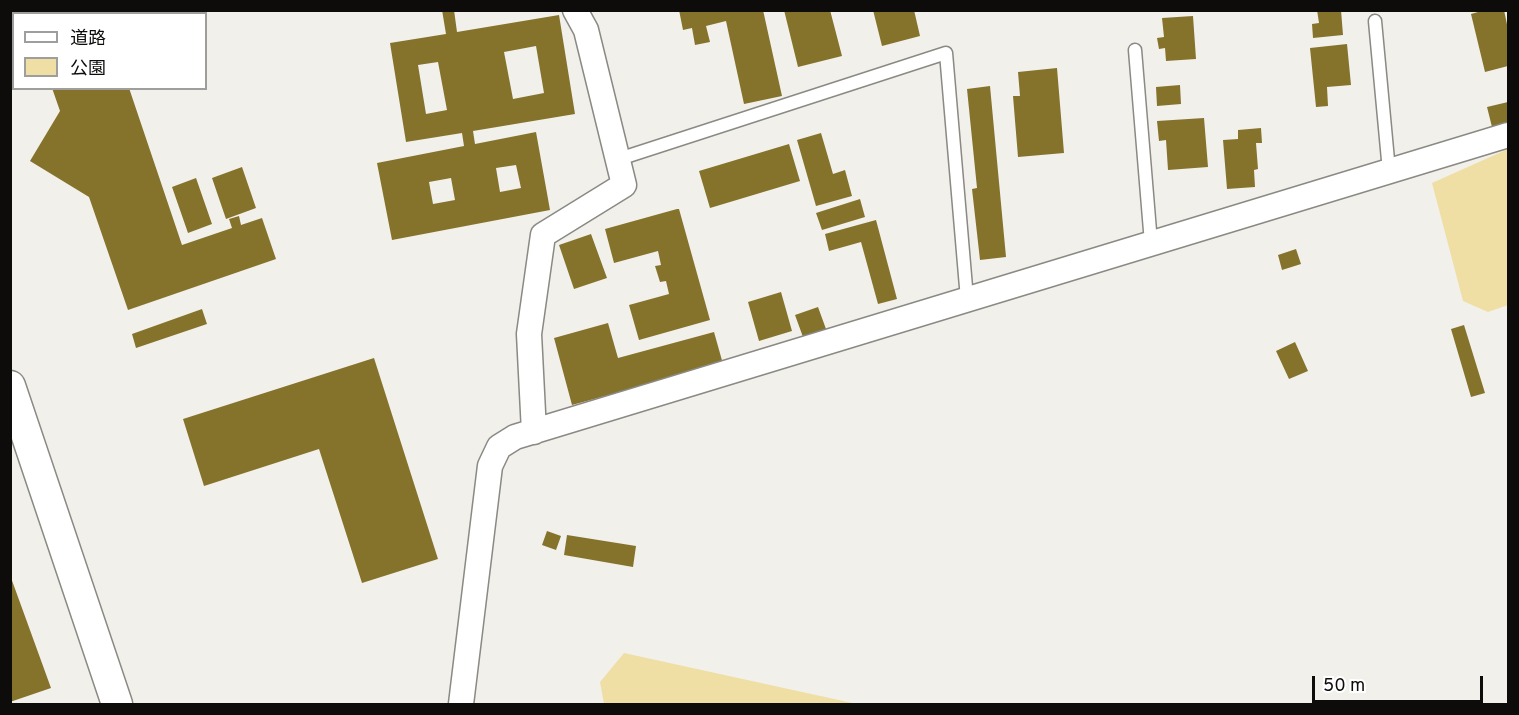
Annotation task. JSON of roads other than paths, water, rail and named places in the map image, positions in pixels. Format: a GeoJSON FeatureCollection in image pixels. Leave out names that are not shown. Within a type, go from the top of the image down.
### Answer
{"type":"FeatureCollection","features":[{"type":"Feature","properties":{"kind":"street"},"geometry":{"type":"LineString","coordinates":[[534,432],[530,334],[543,235],[624,185],[586,30],[574,10]]}},
{"type":"Feature","properties":{"kind":"street"},"geometry":{"type":"LineString","coordinates":[[460,705],[490,466],[499,447],[515,437],[1509,135]]}},
{"type":"Feature","properties":{"kind":"street"},"geometry":{"type":"LineString","coordinates":[[10,386],[114,704]]}},
{"type":"Feature","properties":{"kind":"lane"},"geometry":{"type":"LineString","coordinates":[[1374,21],[1389,171]]}},
{"type":"Feature","properties":{"kind":"lane"},"geometry":{"type":"LineString","coordinates":[[1135,50],[1151,243]]}},
{"type":"Feature","properties":{"kind":"lane"},"geometry":{"type":"LineString","coordinates":[[619,159],[946,53],[967,299]]}}]}
